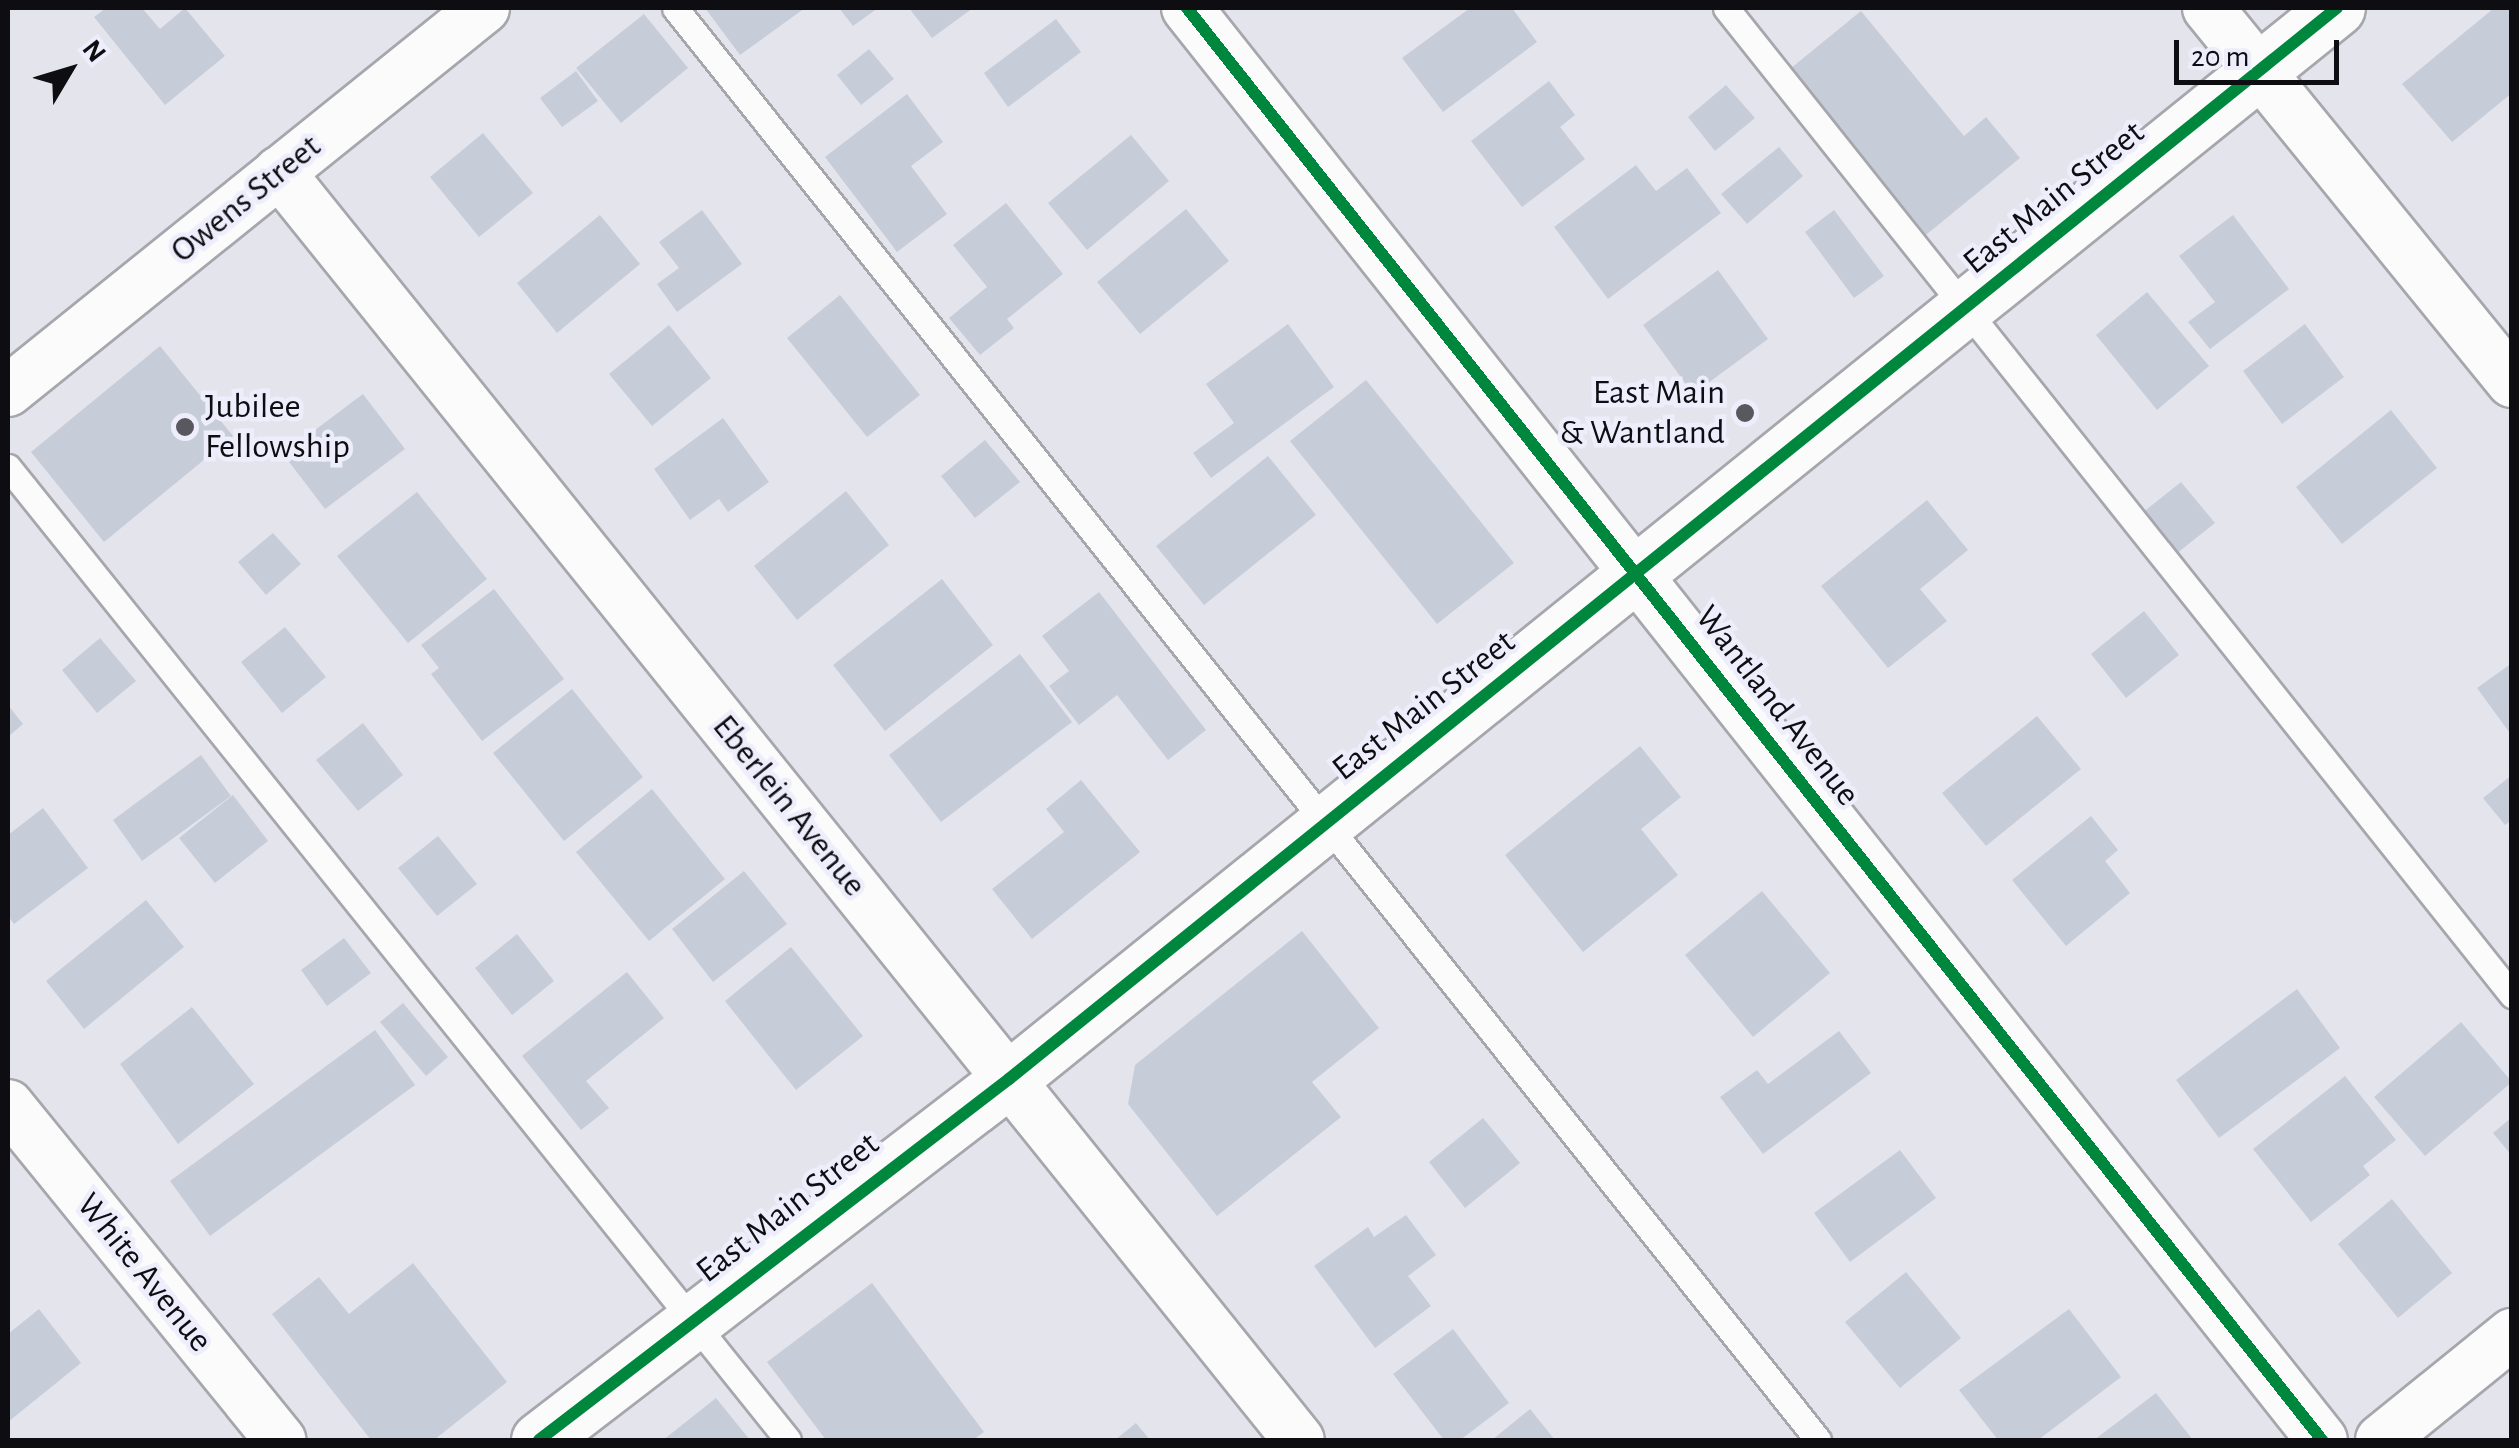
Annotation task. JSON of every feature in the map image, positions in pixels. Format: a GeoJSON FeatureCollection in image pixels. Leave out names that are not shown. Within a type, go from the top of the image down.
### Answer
{"type":"FeatureCollection","features":[{"type":"Feature","properties":{"kind":"street","name":"Owens Street"},"geometry":{"type":"LineString","coordinates":[[8,391],[484,8]]}},
{"type":"Feature","properties":{"kind":"street","name":"Wantland Avenue"},"geometry":{"type":"LineString","coordinates":[[1187,8],[2322,1440]]}},
{"type":"Feature","properties":{"kind":"street"},"geometry":{"type":"LineString","coordinates":[[2208,8],[2512,382]]}},
{"type":"Feature","properties":{"kind":"street","name":"East Main Street"},"geometry":{"type":"LineString","coordinates":[[539,1440],[1009,1079],[2337,8]]}},
{"type":"Feature","properties":{"kind":"street","name":"Eberlein Avenue"},"geometry":{"type":"LineString","coordinates":[[279,172],[1300,1440]]}},
{"type":"Feature","properties":{"kind":"street","name":"White Avenue"},"geometry":{"type":"LineString","coordinates":[[8,1104],[280,1440]]}},
{"type":"Feature","properties":{"kind":"street"},"geometry":{"type":"LineString","coordinates":[[2380,1440],[2512,1334]]}},
{"type":"Feature","properties":{"kind":"lane"},"geometry":{"type":"LineString","coordinates":[[675,8],[1818,1440]]}},
{"type":"Feature","properties":{"kind":"lane"},"geometry":{"type":"LineString","coordinates":[[1726,8],[2512,994]]}},
{"type":"Feature","properties":{"kind":"lane"},"geometry":{"type":"LineString","coordinates":[[8,467],[788,1440]]}},
{"type":"Feature","properties":{"kind":"building"},"geometry":{"type":"Polygon","coordinates":[[[106,8],[142,8],[160,29],[185,8],[225,56],[165,105],[94,17],[106,8]]]}},
{"type":"Feature","properties":{"kind":"building"},"geometry":{"type":"Polygon","coordinates":[[[705,8],[805,8],[740,55],[705,8]]]}},
{"type":"Feature","properties":{"kind":"building"},"geometry":{"type":"Polygon","coordinates":[[[839,8],[878,8],[853,26],[839,8]]]}},
{"type":"Feature","properties":{"kind":"building"},"geometry":{"type":"Polygon","coordinates":[[[909,8],[973,8],[932,38],[909,8]]]}},
{"type":"Feature","properties":{"kind":"building"},"geometry":{"type":"Polygon","coordinates":[[[1470,8],[1512,8],[1537,42],[1443,112],[1402,58],[1470,8]]]}},
{"type":"Feature","properties":{"kind":"building"},"geometry":{"type":"Polygon","coordinates":[[[2494,8],[2512,8],[2512,93],[2452,142],[2402,84],[2494,8]]]}},
{"type":"Feature","properties":{"kind":"building"},"geometry":{"type":"Polygon","coordinates":[[[1861,11],[1964,136],[1986,117],[2020,158],[1921,239],[1785,73],[1861,11]]]}},
{"type":"Feature","properties":{"kind":"building"},"geometry":{"type":"Polygon","coordinates":[[[644,14],[688,68],[621,123],[576,68],[644,14]]]}},
{"type":"Feature","properties":{"kind":"building"},"geometry":{"type":"Polygon","coordinates":[[[1056,19],[1081,52],[1008,107],[984,73],[1056,19]]]}},
{"type":"Feature","properties":{"kind":"building"},"geometry":{"type":"Polygon","coordinates":[[[869,49],[894,79],[861,105],[837,75],[869,49]]]}},
{"type":"Feature","properties":{"kind":"building"},"geometry":{"type":"Polygon","coordinates":[[[576,71],[598,101],[562,127],[540,98],[576,71]]]}},
{"type":"Feature","properties":{"kind":"building"},"geometry":{"type":"Polygon","coordinates":[[[1549,81],[1575,115],[1560,127],[1585,159],[1522,207],[1471,141],[1549,81]]]}},
{"type":"Feature","properties":{"kind":"building"},"geometry":{"type":"Polygon","coordinates":[[[1726,85],[1755,118],[1715,151],[1688,117],[1726,85]]]}},
{"type":"Feature","properties":{"kind":"building"},"geometry":{"type":"Polygon","coordinates":[[[907,94],[943,142],[911,166],[947,214],[897,252],[825,157],[907,94]]]}},
{"type":"Feature","properties":{"kind":"building"},"geometry":{"type":"Polygon","coordinates":[[[483,133],[533,193],[479,237],[430,177],[483,133]]]}},
{"type":"Feature","properties":{"kind":"building"},"geometry":{"type":"Polygon","coordinates":[[[1131,135],[1169,181],[1087,250],[1048,203],[1131,135]]]}},
{"type":"Feature","properties":{"kind":"building"},"geometry":{"type":"Polygon","coordinates":[[[1779,147],[1803,176],[1747,224],[1721,194],[1779,147]]]}},
{"type":"Feature","properties":{"kind":"building"},"geometry":{"type":"Polygon","coordinates":[[[1636,165],[1656,191],[1687,168],[1721,213],[1608,299],[1554,227],[1636,165]]]}},
{"type":"Feature","properties":{"kind":"building"},"geometry":{"type":"Polygon","coordinates":[[[1006,203],[1063,274],[1007,319],[1014,328],[980,355],[949,318],[987,287],[953,245],[1006,203]]]}},
{"type":"Feature","properties":{"kind":"building"},"geometry":{"type":"Polygon","coordinates":[[[1186,209],[1229,261],[1140,334],[1097,282],[1186,209]]]}},
{"type":"Feature","properties":{"kind":"building"},"geometry":{"type":"Polygon","coordinates":[[[702,210],[742,264],[677,312],[657,284],[679,268],[659,242],[702,210]]]}},
{"type":"Feature","properties":{"kind":"building"},"geometry":{"type":"Polygon","coordinates":[[[1834,210],[1884,276],[1854,298],[1805,232],[1834,210]]]}},
{"type":"Feature","properties":{"kind":"building"},"geometry":{"type":"Polygon","coordinates":[[[600,215],[640,264],[557,333],[517,283],[600,215]]]}},
{"type":"Feature","properties":{"kind":"building"},"geometry":{"type":"Polygon","coordinates":[[[2233,215],[2289,289],[2210,349],[2188,322],[2215,302],[2179,256],[2233,215]]]}},
{"type":"Feature","properties":{"kind":"building"},"geometry":{"type":"Polygon","coordinates":[[[1718,270],[1768,339],[1693,394],[1643,325],[1718,270]]]}},
{"type":"Feature","properties":{"kind":"building"},"geometry":{"type":"Polygon","coordinates":[[[2147,292],[2209,366],[2157,410],[2096,335],[2147,292]]]}},
{"type":"Feature","properties":{"kind":"building"},"geometry":{"type":"Polygon","coordinates":[[[840,295],[920,395],[867,437],[787,338],[840,295]]]}},
{"type":"Feature","properties":{"kind":"building"},"geometry":{"type":"Polygon","coordinates":[[[1288,324],[1334,387],[1211,478],[1193,453],[1234,423],[1206,384],[1288,324]]]}},
{"type":"Feature","properties":{"kind":"building"},"geometry":{"type":"Polygon","coordinates":[[[2305,324],[2344,377],[2282,424],[2243,371],[2305,324]]]}},
{"type":"Feature","properties":{"kind":"building"},"geometry":{"type":"Polygon","coordinates":[[[669,325],[711,378],[652,426],[609,374],[669,325]]]}},
{"type":"Feature","properties":{"kind":"building"},"geometry":{"type":"Polygon","coordinates":[[[160,346],[233,436],[104,542],[31,452],[160,346]]]}},
{"type":"Feature","properties":{"kind":"building"},"geometry":{"type":"Polygon","coordinates":[[[1366,380],[1514,563],[1437,624],[1290,441],[1366,380]]]}},
{"type":"Feature","properties":{"kind":"building"},"geometry":{"type":"Polygon","coordinates":[[[363,394],[405,449],[325,509],[283,454],[363,394]]]}},
{"type":"Feature","properties":{"kind":"building"},"geometry":{"type":"Polygon","coordinates":[[[2391,410],[2437,468],[2342,544],[2296,487],[2391,410]]]}},
{"type":"Feature","properties":{"kind":"building"},"geometry":{"type":"Polygon","coordinates":[[[723,418],[769,482],[728,512],[719,499],[690,520],[654,469],[723,418]]]}},
{"type":"Feature","properties":{"kind":"building"},"geometry":{"type":"Polygon","coordinates":[[[985,440],[1020,482],[975,518],[941,476],[985,440]]]}},
{"type":"Feature","properties":{"kind":"building"},"geometry":{"type":"Polygon","coordinates":[[[1268,456],[1316,515],[1204,605],[1156,546],[1268,456]]]}},
{"type":"Feature","properties":{"kind":"building"},"geometry":{"type":"Polygon","coordinates":[[[2181,482],[2215,523],[2171,558],[2137,517],[2181,482]]]}},
{"type":"Feature","properties":{"kind":"building"},"geometry":{"type":"Polygon","coordinates":[[[846,491],[889,545],[797,620],[754,566],[846,491]]]}},
{"type":"Feature","properties":{"kind":"building"},"geometry":{"type":"Polygon","coordinates":[[[417,492],[487,579],[408,643],[337,556],[417,492]]]}},
{"type":"Feature","properties":{"kind":"building"},"geometry":{"type":"Polygon","coordinates":[[[1927,500],[1968,550],[1920,589],[1947,621],[1888,668],[1821,586],[1927,500]]]}},
{"type":"Feature","properties":{"kind":"building"},"geometry":{"type":"Polygon","coordinates":[[[273,533],[301,564],[266,595],[238,562],[273,533]]]}},
{"type":"Feature","properties":{"kind":"building"},"geometry":{"type":"Polygon","coordinates":[[[942,579],[993,645],[885,731],[833,665],[942,579]]]}},
{"type":"Feature","properties":{"kind":"building"},"geometry":{"type":"Polygon","coordinates":[[[494,589],[564,679],[482,741],[431,674],[439,668],[421,645],[494,589]]]}},
{"type":"Feature","properties":{"kind":"building"},"geometry":{"type":"Polygon","coordinates":[[[1099,592],[1206,730],[1168,760],[1117,695],[1079,725],[1049,686],[1069,671],[1042,636],[1099,592]]]}},
{"type":"Feature","properties":{"kind":"building"},"geometry":{"type":"Polygon","coordinates":[[[2144,611],[2179,655],[2126,698],[2091,654],[2144,611]]]}},
{"type":"Feature","properties":{"kind":"building"},"geometry":{"type":"Polygon","coordinates":[[[285,627],[326,677],[282,713],[241,662],[285,627]]]}},
{"type":"Feature","properties":{"kind":"building"},"geometry":{"type":"Polygon","coordinates":[[[100,638],[136,681],[97,713],[62,670],[100,638]]]}},
{"type":"Feature","properties":{"kind":"building"},"geometry":{"type":"Polygon","coordinates":[[[1020,654],[1072,722],[941,822],[889,755],[1020,654]]]}},
{"type":"Feature","properties":{"kind":"building"},"geometry":{"type":"Polygon","coordinates":[[[2512,663],[2512,736],[2477,688],[2512,663]]]}},
{"type":"Feature","properties":{"kind":"building"},"geometry":{"type":"Polygon","coordinates":[[[572,689],[643,777],[564,841],[493,753],[572,689]]]}},
{"type":"Feature","properties":{"kind":"building"},"geometry":{"type":"Polygon","coordinates":[[[8,705],[23,724],[8,737],[8,705]]]}},
{"type":"Feature","properties":{"kind":"building"},"geometry":{"type":"Polygon","coordinates":[[[2037,716],[2081,769],[1986,846],[1942,793],[2037,716]]]}},
{"type":"Feature","properties":{"kind":"building"},"geometry":{"type":"Polygon","coordinates":[[[363,723],[403,775],[358,811],[316,760],[363,723]]]}},
{"type":"Feature","properties":{"kind":"building"},"geometry":{"type":"Polygon","coordinates":[[[1640,746],[1681,797],[1641,829],[1678,875],[1583,952],[1505,855],[1640,746]]]}},
{"type":"Feature","properties":{"kind":"building"},"geometry":{"type":"Polygon","coordinates":[[[201,755],[231,796],[142,861],[113,820],[201,755]]]}},
{"type":"Feature","properties":{"kind":"building"},"geometry":{"type":"Polygon","coordinates":[[[2512,775],[2512,820],[2505,825],[2483,798],[2512,775]]]}},
{"type":"Feature","properties":{"kind":"building"},"geometry":{"type":"Polygon","coordinates":[[[1081,780],[1140,852],[1032,939],[992,889],[1064,832],[1046,809],[1081,780]]]}},
{"type":"Feature","properties":{"kind":"building"},"geometry":{"type":"Polygon","coordinates":[[[652,789],[725,879],[649,941],[576,852],[652,789]]]}},
{"type":"Feature","properties":{"kind":"building"},"geometry":{"type":"Polygon","coordinates":[[[233,795],[268,841],[215,883],[179,838],[233,795]]]}},
{"type":"Feature","properties":{"kind":"building"},"geometry":{"type":"Polygon","coordinates":[[[43,808],[88,868],[14,924],[8,916],[8,835],[43,808]]]}},
{"type":"Feature","properties":{"kind":"building"},"geometry":{"type":"Polygon","coordinates":[[[2091,816],[2118,850],[2105,861],[2130,893],[2066,946],[2012,880],[2091,816]]]}},
{"type":"Feature","properties":{"kind":"building"},"geometry":{"type":"Polygon","coordinates":[[[438,836],[477,884],[437,916],[398,868],[438,836]]]}},
{"type":"Feature","properties":{"kind":"building"},"geometry":{"type":"Polygon","coordinates":[[[744,871],[787,924],[713,982],[672,929],[744,871]]]}},
{"type":"Feature","properties":{"kind":"building"},"geometry":{"type":"Polygon","coordinates":[[[1762,891],[1830,973],[1753,1037],[1685,955],[1762,891]]]}},
{"type":"Feature","properties":{"kind":"building"},"geometry":{"type":"Polygon","coordinates":[[[146,900],[184,947],[84,1029],[46,981],[146,900]]]}},
{"type":"Feature","properties":{"kind":"building"},"geometry":{"type":"Polygon","coordinates":[[[1302,931],[1379,1028],[1312,1082],[1341,1117],[1217,1216],[1128,1104],[1135,1065],[1302,931]]]}},
{"type":"Feature","properties":{"kind":"building"},"geometry":{"type":"Polygon","coordinates":[[[517,934],[554,981],[512,1015],[475,968],[517,934]]]}},
{"type":"Feature","properties":{"kind":"building"},"geometry":{"type":"Polygon","coordinates":[[[344,938],[371,973],[327,1006],[301,970],[344,938]]]}},
{"type":"Feature","properties":{"kind":"building"},"geometry":{"type":"Polygon","coordinates":[[[791,947],[863,1036],[796,1090],[725,1001],[791,947]]]}},
{"type":"Feature","properties":{"kind":"building"},"geometry":{"type":"Polygon","coordinates":[[[627,972],[664,1018],[586,1081],[609,1108],[581,1130],[522,1056],[627,972]]]}},
{"type":"Feature","properties":{"kind":"building"},"geometry":{"type":"Polygon","coordinates":[[[2297,989],[2340,1048],[2219,1138],[2176,1080],[2297,989]]]}},
{"type":"Feature","properties":{"kind":"building"},"geometry":{"type":"Polygon","coordinates":[[[403,1003],[448,1057],[426,1076],[380,1022],[403,1003]]]}},
{"type":"Feature","properties":{"kind":"building"},"geometry":{"type":"Polygon","coordinates":[[[192,1007],[254,1084],[178,1144],[120,1064],[192,1007]]]}},
{"type":"Feature","properties":{"kind":"building"},"geometry":{"type":"Polygon","coordinates":[[[2461,1022],[2512,1082],[2425,1156],[2374,1097],[2461,1022]]]}},
{"type":"Feature","properties":{"kind":"building"},"geometry":{"type":"Polygon","coordinates":[[[375,1030],[415,1085],[210,1236],[170,1181],[375,1030]]]}},
{"type":"Feature","properties":{"kind":"building"},"geometry":{"type":"Polygon","coordinates":[[[1839,1031],[1871,1073],[1763,1154],[1720,1097],[1757,1070],[1768,1084],[1839,1031]]]}},
{"type":"Feature","properties":{"kind":"building"},"geometry":{"type":"Polygon","coordinates":[[[2345,1076],[2396,1140],[2363,1166],[2370,1175],[2311,1222],[2253,1149],[2345,1076]]]}},
{"type":"Feature","properties":{"kind":"building"},"geometry":{"type":"Polygon","coordinates":[[[2512,1117],[2512,1156],[2493,1133],[2512,1117]]]}},
{"type":"Feature","properties":{"kind":"building"},"geometry":{"type":"Polygon","coordinates":[[[1483,1118],[1520,1163],[1465,1208],[1429,1162],[1483,1118]]]}},
{"type":"Feature","properties":{"kind":"building"},"geometry":{"type":"Polygon","coordinates":[[[1900,1150],[1936,1198],[1850,1262],[1814,1213],[1900,1150]]]}},
{"type":"Feature","properties":{"kind":"building"},"geometry":{"type":"Polygon","coordinates":[[[2392,1199],[2452,1273],[2398,1318],[2338,1244],[2392,1199]]]}},
{"type":"Feature","properties":{"kind":"building"},"geometry":{"type":"Polygon","coordinates":[[[1406,1215],[1436,1255],[1408,1276],[1431,1306],[1375,1348],[1314,1266],[1368,1227],[1374,1237],[1406,1215]]]}},
{"type":"Feature","properties":{"kind":"building"},"geometry":{"type":"Polygon","coordinates":[[[413,1263],[507,1382],[434,1440],[371,1440],[272,1314],[319,1277],[349,1314],[413,1263]]]}},
{"type":"Feature","properties":{"kind":"building"},"geometry":{"type":"Polygon","coordinates":[[[1906,1272],[1961,1338],[1900,1388],[1845,1322],[1906,1272]]]}},
{"type":"Feature","properties":{"kind":"building"},"geometry":{"type":"Polygon","coordinates":[[[872,1283],[984,1432],[973,1440],[826,1440],[767,1362],[872,1283]]]}},
{"type":"Feature","properties":{"kind":"building"},"geometry":{"type":"Polygon","coordinates":[[[39,1309],[81,1363],[8,1422],[8,1334],[39,1309]]]}},
{"type":"Feature","properties":{"kind":"building"},"geometry":{"type":"Polygon","coordinates":[[[2069,1309],[2121,1377],[2038,1440],[1998,1440],[1959,1390],[2069,1309]]]}},
{"type":"Feature","properties":{"kind":"building"},"geometry":{"type":"Polygon","coordinates":[[[1453,1329],[1509,1403],[1460,1440],[1444,1440],[1393,1374],[1453,1329]]]}},
{"type":"Feature","properties":{"kind":"building"},"geometry":{"type":"Polygon","coordinates":[[[2156,1393],[2193,1440],[2094,1440],[2156,1393]]]}},
{"type":"Feature","properties":{"kind":"building"},"geometry":{"type":"Polygon","coordinates":[[[716,1398],[750,1440],[663,1440],[716,1398]]]}},
{"type":"Feature","properties":{"kind":"building"},"geometry":{"type":"Polygon","coordinates":[[[1530,1409],[1555,1440],[1492,1440],[1530,1409]]]}},
{"type":"Feature","properties":{"kind":"building"},"geometry":{"type":"Polygon","coordinates":[[[1136,1423],[1150,1440],[1115,1440],[1136,1423]]]}},
{"type":"Feature","properties":{"kind":"cycle path"},"geometry":{"type":"LineString","coordinates":[[1187,8],[2322,1440]]}},
{"type":"Feature","properties":{"kind":"cycle path"},"geometry":{"type":"LineString","coordinates":[[539,1440],[1009,1079],[2337,8]]}},
{"type":"Feature","properties":{"kind":"place","name":"East Main & Wantland"},"geometry":{"type":"Point","coordinates":[1745,413]}},
{"type":"Feature","properties":{"kind":"place","name":"Jubilee Fellowship"},"geometry":{"type":"Point","coordinates":[185,427]}}]}
